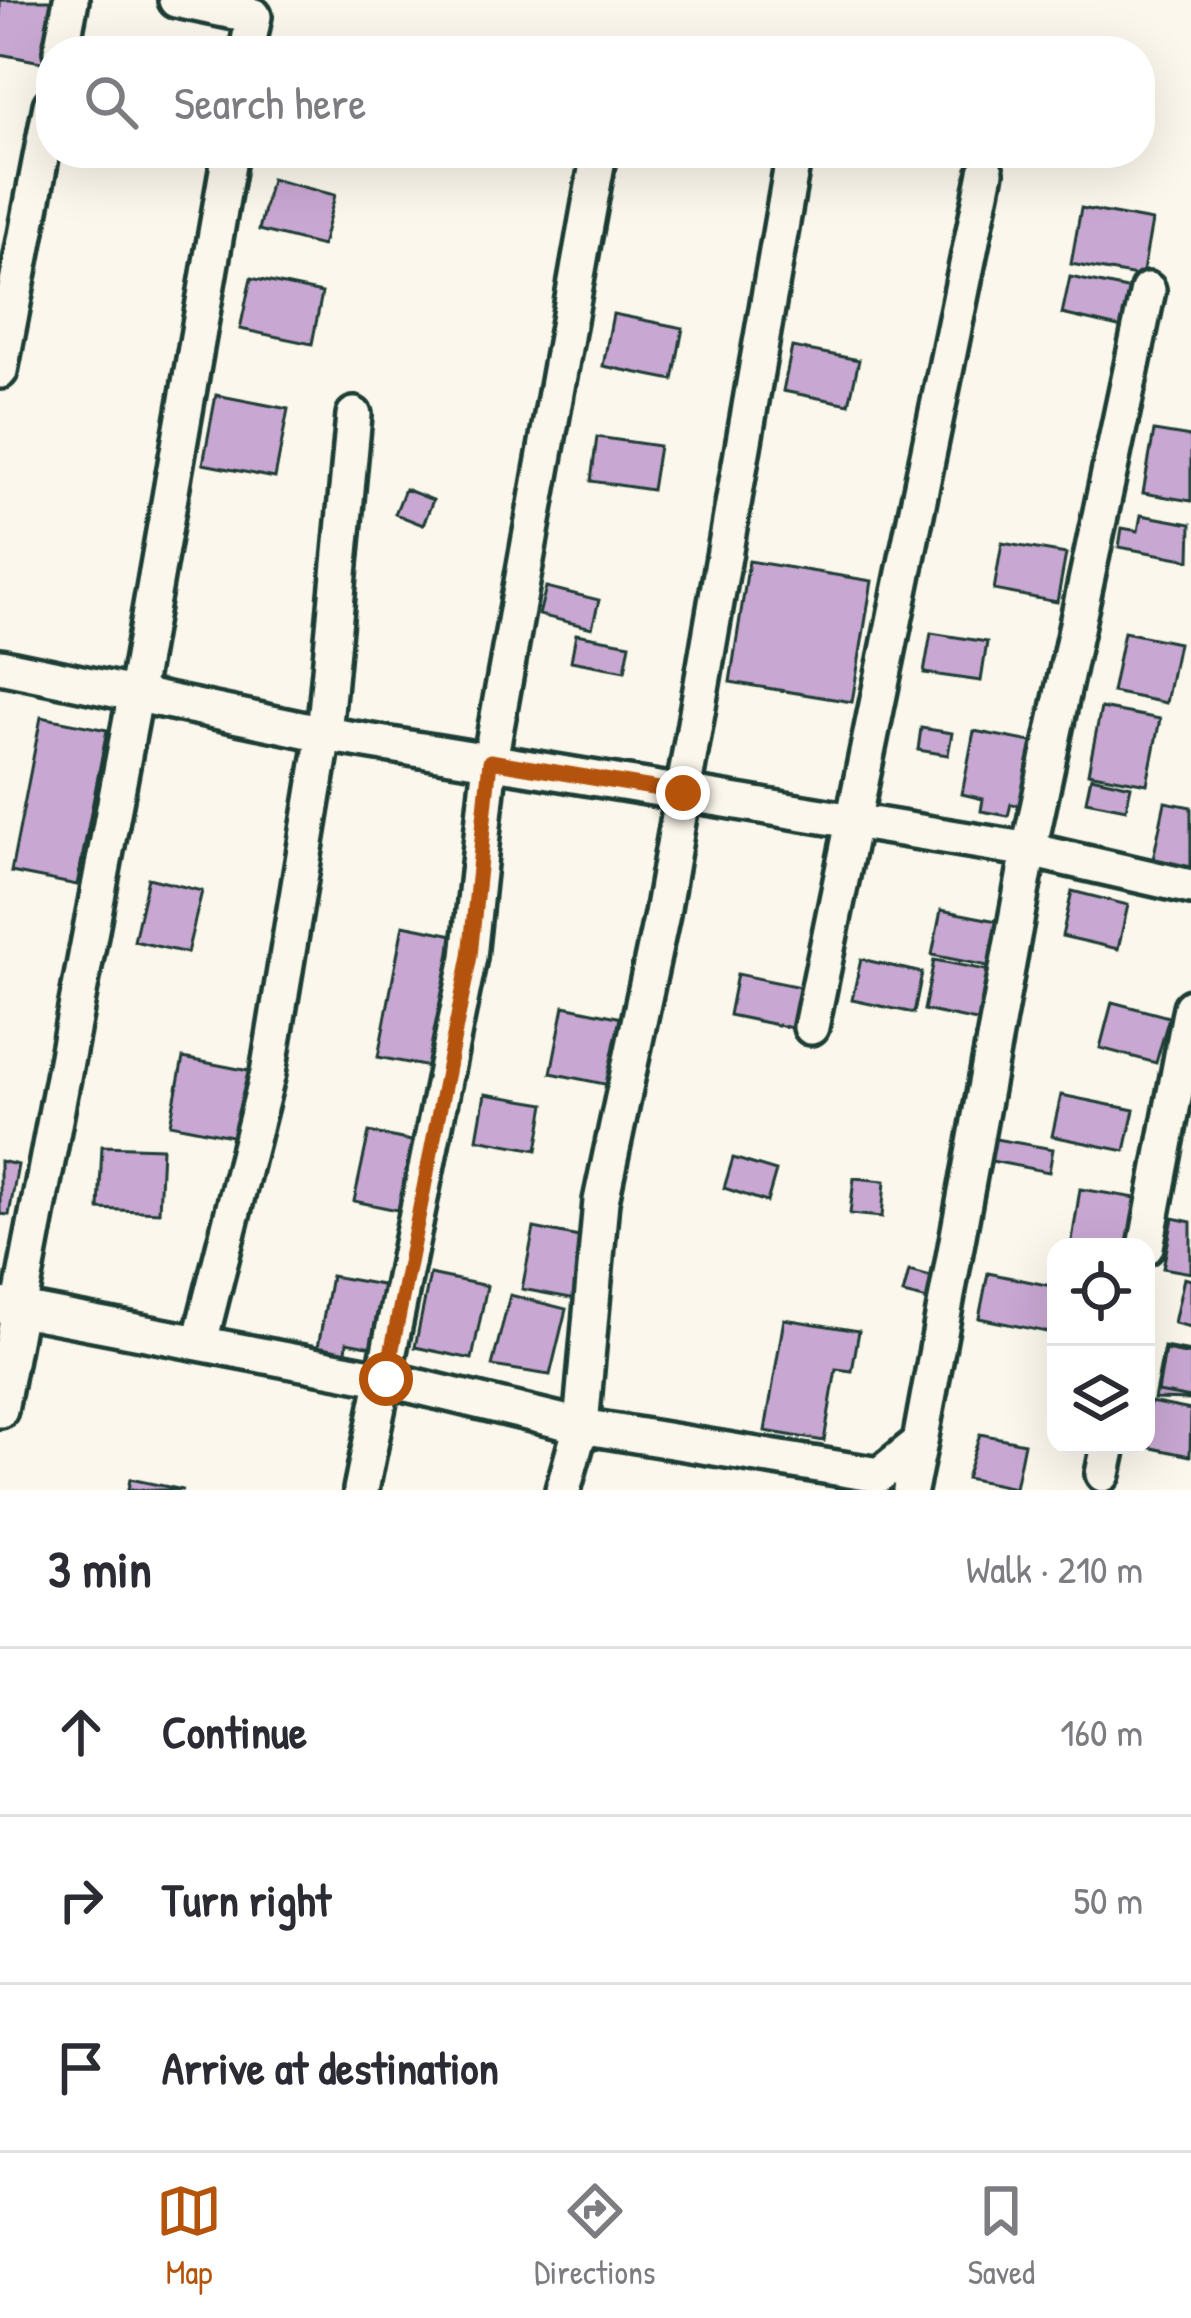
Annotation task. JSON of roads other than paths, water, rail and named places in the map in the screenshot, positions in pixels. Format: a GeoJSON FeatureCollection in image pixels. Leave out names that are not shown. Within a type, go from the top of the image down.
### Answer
{"type":"FeatureCollection","features":[{"type":"Feature","properties":{"kind":"street"},"geometry":{"type":"LineString","coordinates":[[65,36],[71,0]]}},
{"type":"Feature","properties":{"kind":"street"},"geometry":{"type":"LineString","coordinates":[[176,0],[254,16],[251,36]]}},
{"type":"Feature","properties":{"kind":"street"},"geometry":{"type":"LineString","coordinates":[[0,371],[39,168]]}},
{"type":"Feature","properties":{"kind":"street"},"geometry":{"type":"LineString","coordinates":[[0,1410],[9,1306],[136,692],[227,168]]}},
{"type":"Feature","properties":{"kind":"street"},"geometry":{"type":"LineString","coordinates":[[362,1490],[470,956],[490,761],[596,168]]}},
{"type":"Feature","properties":{"kind":"street"},"geometry":{"type":"LineString","coordinates":[[563,1490],[581,1426],[602,1201],[683,793],[791,168]]}},
{"type":"Feature","properties":{"kind":"street"},"geometry":{"type":"LineString","coordinates":[[811,1028],[986,172]]}},
{"type":"Feature","properties":{"kind":"street"},"geometry":{"type":"LineString","coordinates":[[910,1490],[1029,850],[1148,290]]}},
{"type":"Feature","properties":{"kind":"street"},"geometry":{"type":"LineString","coordinates":[[200,1342],[268,1073],[324,734],[354,416]]}},
{"type":"Feature","properties":{"kind":"street"},"geometry":{"type":"LineString","coordinates":[[0,666],[324,734],[1029,850],[1191,886]]}},
{"type":"Feature","properties":{"kind":"street"},"geometry":{"type":"LineString","coordinates":[[1148,1238],[1191,1007]]}},
{"type":"Feature","properties":{"kind":"street"},"geometry":{"type":"LineString","coordinates":[[9,1306],[386,1379],[581,1426],[879,1474],[920,1442]]}}]}
